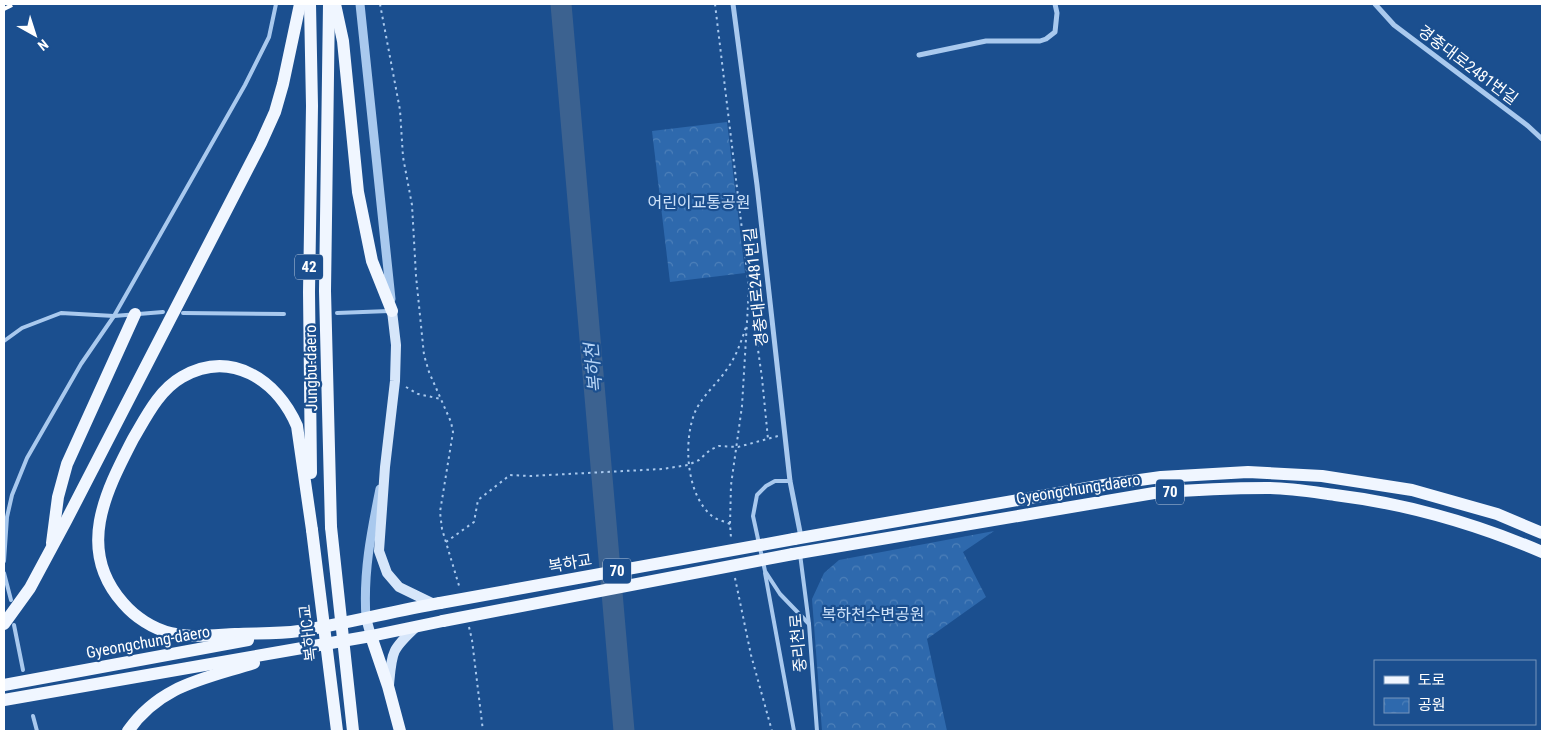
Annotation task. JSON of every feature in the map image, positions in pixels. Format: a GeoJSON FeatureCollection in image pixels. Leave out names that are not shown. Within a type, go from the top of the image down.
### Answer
{"type":"FeatureCollection","features":[{"type":"Feature","properties":{"kind":"main road"},"geometry":{"type":"LineString","coordinates":[[9,624],[50,550],[275,112],[284,84],[300,4]]}},
{"type":"Feature","properties":{"kind":"main road","name":"Jungbu-daero"},"geometry":{"type":"LineString","coordinates":[[310,4],[312,106],[309,292],[312,530]]}},
{"type":"Feature","properties":{"kind":"main road","name":"Jungbu-daero"},"geometry":{"type":"LineString","coordinates":[[330,4],[325,291],[331,527],[353,731]]}},
{"type":"Feature","properties":{"kind":"main road"},"geometry":{"type":"LineString","coordinates":[[335,4],[342,41],[358,192],[372,261],[392,311],[396,345],[395,382],[385,468],[379,551],[388,573],[399,587],[437,604]]}},
{"type":"Feature","properties":{"kind":"main road"},"geometry":{"type":"LineString","coordinates":[[50,550],[58,496],[67,464],[134,314]]}},
{"type":"Feature","properties":{"kind":"main road"},"geometry":{"type":"LineString","coordinates":[[297,631],[188,636],[156,628],[128,608],[116,595],[108,582],[98,549],[100,515],[116,470],[146,416],[159,398],[182,377],[213,367],[230,367],[244,370],[272,388],[284,401],[291,413],[297,426],[312,530]]}},
{"type":"Feature","properties":{"kind":"main road","name":"Gyeongchung-daero"},"geometry":{"type":"LineString","coordinates":[[798,539],[1104,485],[1161,477],[1248,472],[1322,476],[1412,490],[1497,514],[1542,533]]}},
{"type":"Feature","properties":{"kind":"main road","name":"Gyeongchung-daero"},"geometry":{"type":"LineString","coordinates":[[797,553],[1154,493],[1269,488],[1363,498],[1403,506],[1449,517],[1542,552]]}},
{"type":"Feature","properties":{"kind":"main road","name":"복하IC교"},"geometry":{"type":"LineString","coordinates":[[312,530],[337,731]]}},
{"type":"Feature","properties":{"kind":"main road","name":"복하교"},"geometry":{"type":"LineString","coordinates":[[297,631],[798,539]]}},
{"type":"Feature","properties":{"kind":"main road","name":"복하교"},"geometry":{"type":"LineString","coordinates":[[301,648],[797,553]]}},
{"type":"Feature","properties":{"kind":"main road"},"geometry":{"type":"LineString","coordinates":[[366,618],[400,731]]}},
{"type":"Feature","properties":{"kind":"main road"},"geometry":{"type":"LineString","coordinates":[[388,686],[392,657],[399,643],[416,627]]}},
{"type":"Feature","properties":{"kind":"main road","name":"Gyeongchung-daero"},"geometry":{"type":"LineString","coordinates":[[4,685],[297,631]]}},
{"type":"Feature","properties":{"kind":"main road"},"geometry":{"type":"LineString","coordinates":[[4,700],[301,648]]}},
{"type":"Feature","properties":{"kind":"main road"},"geometry":{"type":"LineString","coordinates":[[128,731],[138,717],[168,692],[183,685],[301,648]]}},
{"type":"Feature","properties":{"kind":"street"},"geometry":{"type":"LineString","coordinates":[[360,4],[392,311]]}},
{"type":"Feature","properties":{"kind":"street","name":"경충대로2481번길"},"geometry":{"type":"LineString","coordinates":[[733,4],[757,185],[798,539]]}},
{"type":"Feature","properties":{"kind":"street"},"geometry":{"type":"LineString","coordinates":[[919,55],[986,41],[1040,41],[1046,39],[1054,32],[1057,14],[1055,4]]}},
{"type":"Feature","properties":{"kind":"street","name":"경충대로2481번길"},"geometry":{"type":"LineString","coordinates":[[1375,4],[1394,25],[1528,126],[1542,139]]}},
{"type":"Feature","properties":{"kind":"street"},"geometry":{"type":"LineString","coordinates":[[1380,10],[1381,4]]}},
{"type":"Feature","properties":{"kind":"street"},"geometry":{"type":"LineString","coordinates":[[366,618],[368,544],[385,468]]}},
{"type":"Feature","properties":{"kind":"lane"},"geometry":{"type":"LineString","coordinates":[[4,561],[7,517],[18,478],[27,458],[81,364],[114,316],[245,85],[268,37],[276,4]]}},
{"type":"Feature","properties":{"kind":"lane"},"geometry":{"type":"LineString","coordinates":[[336,313],[392,311]]}},
{"type":"Feature","properties":{"kind":"lane"},"geometry":{"type":"LineString","coordinates":[[4,341],[22,328],[61,313],[114,316],[163,312]]}},
{"type":"Feature","properties":{"kind":"lane"},"geometry":{"type":"LineString","coordinates":[[183,313],[284,314]]}},
{"type":"Feature","properties":{"kind":"lane"},"geometry":{"type":"LineString","coordinates":[[790,481],[770,483],[757,496],[753,516],[794,731]]}},
{"type":"Feature","properties":{"kind":"lane","name":"중리천로"},"geometry":{"type":"LineString","coordinates":[[797,553],[809,624],[817,731]]}},
{"type":"Feature","properties":{"kind":"lane"},"geometry":{"type":"LineString","coordinates":[[765,571],[780,594],[809,624]]}},
{"type":"Feature","properties":{"kind":"lane"},"geometry":{"type":"LineString","coordinates":[[4,573],[11,600]]}},
{"type":"Feature","properties":{"kind":"lane"},"geometry":{"type":"LineString","coordinates":[[9,624],[23,670]]}},
{"type":"Feature","properties":{"kind":"lane"},"geometry":{"type":"LineString","coordinates":[[33,716],[36,731]]}},
{"type":"Feature","properties":{"kind":"path"},"geometry":{"type":"LineString","coordinates":[[380,4],[400,110],[403,157],[412,205],[416,276],[424,355],[429,372],[451,422],[453,432],[440,512],[446,542],[462,596]]}},
{"type":"Feature","properties":{"kind":"path"},"geometry":{"type":"LineString","coordinates":[[446,542],[474,522],[478,500],[510,475],[662,469],[688,465],[719,446],[738,447],[768,439],[716,4]]}},
{"type":"Feature","properties":{"kind":"path"},"geometry":{"type":"LineString","coordinates":[[732,543],[730,524],[731,485],[738,447],[743,396],[749,288]]}},
{"type":"Feature","properties":{"kind":"path"},"geometry":{"type":"LineString","coordinates":[[730,524],[712,516],[702,503],[693,484],[688,465],[690,430],[696,410],[728,369],[747,325]]}},
{"type":"Feature","properties":{"kind":"path"},"geometry":{"type":"LineString","coordinates":[[395,382],[418,394],[441,398]]}},
{"type":"Feature","properties":{"kind":"path"},"geometry":{"type":"LineString","coordinates":[[734,572],[751,655],[772,731]]}},
{"type":"Feature","properties":{"kind":"path"},"geometry":{"type":"LineString","coordinates":[[468,623],[472,640],[483,731]]}},
{"type":"Feature","properties":{"kind":"green space","name":"어린이교통공원"},"geometry":{"type":"Polygon","coordinates":[[[727,122],[745,273],[670,282],[652,131],[727,122]]]}},
{"type":"Feature","properties":{"kind":"green space","name":"복하천수변공원"},"geometry":{"type":"Polygon","coordinates":[[[994,531],[963,552],[986,597],[927,639],[947,731],[822,731],[812,599],[824,573],[839,560],[994,531]]]}},
{"type":"Feature","properties":{"kind":"waterway","name":"복하천"},"geometry":{"type":"LineString","coordinates":[[561,4],[624,731]]}},
{"type":"Feature","properties":{"kind":"railway"},"geometry":{"type":"LineString","coordinates":[[4,9],[14,4]]}}]}
